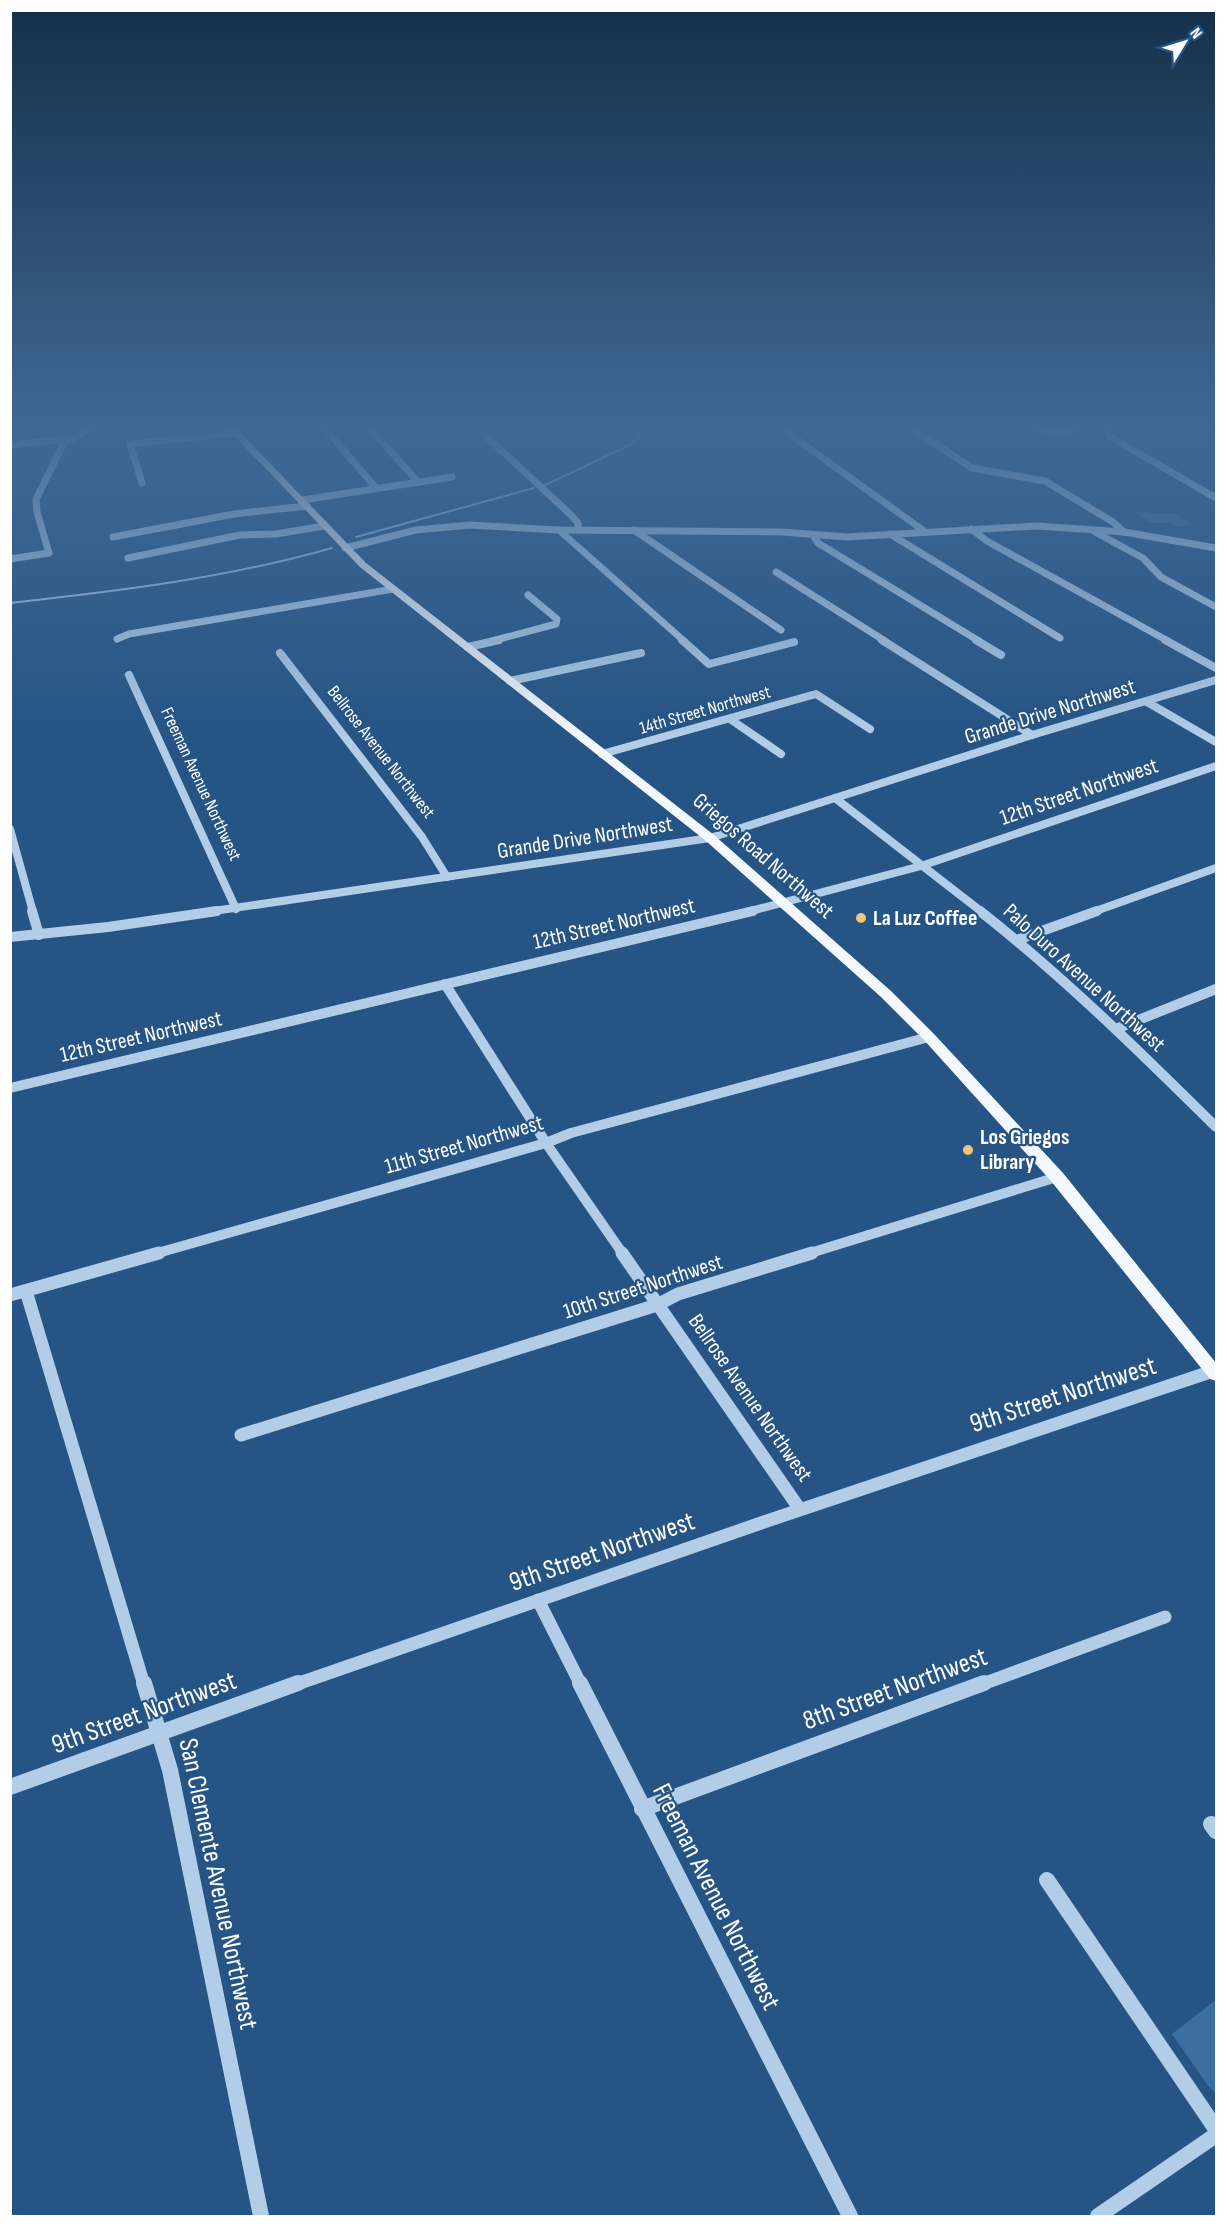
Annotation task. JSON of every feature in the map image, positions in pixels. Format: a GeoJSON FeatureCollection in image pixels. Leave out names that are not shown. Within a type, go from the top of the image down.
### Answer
{"type":"FeatureCollection","features":[{"type":"Feature","properties":{"kind":"main road","name":"Griegos Road Northwest"},"geometry":{"type":"LineString","coordinates":[[327,529],[345,548],[393,589],[710,838],[886,994],[929,1036],[1057,1177],[1215,1373]]}},
{"type":"Feature","properties":{"kind":"street"},"geometry":{"type":"LineString","coordinates":[[10,559],[49,553],[42,529]]}},
{"type":"Feature","properties":{"kind":"street"},"geometry":{"type":"LineString","coordinates":[[113,537],[154,529]]}},
{"type":"Feature","properties":{"kind":"street"},"geometry":{"type":"LineString","coordinates":[[128,558],[240,535],[276,534],[306,529]]}},
{"type":"Feature","properties":{"kind":"street"},"geometry":{"type":"LineString","coordinates":[[345,548],[390,535],[425,529]]}},
{"type":"Feature","properties":{"kind":"street"},"geometry":{"type":"LineString","coordinates":[[539,529],[846,537],[971,529],[987,541],[1216,668]]}},
{"type":"Feature","properties":{"kind":"street"},"geometry":{"type":"LineString","coordinates":[[1070,529],[1124,532],[1216,548]]}},
{"type":"Feature","properties":{"kind":"street"},"geometry":{"type":"LineString","coordinates":[[1121,529],[1124,532]]}},
{"type":"Feature","properties":{"kind":"street"},"geometry":{"type":"LineString","coordinates":[[558,530],[709,664],[794,642]]}},
{"type":"Feature","properties":{"kind":"street"},"geometry":{"type":"LineString","coordinates":[[634,530],[781,630]]}},
{"type":"Feature","properties":{"kind":"street"},"geometry":{"type":"LineString","coordinates":[[1090,530],[1143,558],[1161,577],[1216,607]]}},
{"type":"Feature","properties":{"kind":"street"},"geometry":{"type":"LineString","coordinates":[[890,534],[1060,638]]}},
{"type":"Feature","properties":{"kind":"street"},"geometry":{"type":"LineString","coordinates":[[813,535],[818,543],[1001,655]]}},
{"type":"Feature","properties":{"kind":"street"},"geometry":{"type":"LineString","coordinates":[[776,572],[1032,735]]}},
{"type":"Feature","properties":{"kind":"street"},"geometry":{"type":"LineString","coordinates":[[117,639],[129,634],[393,589]]}},
{"type":"Feature","properties":{"kind":"street"},"geometry":{"type":"LineString","coordinates":[[468,647],[548,628],[556,624],[557,619],[553,613],[528,595]]}},
{"type":"Feature","properties":{"kind":"street","name":"Bellrose Avenue Northwest"},"geometry":{"type":"LineString","coordinates":[[280,653],[422,837],[447,877]]}},
{"type":"Feature","properties":{"kind":"street"},"geometry":{"type":"LineString","coordinates":[[510,681],[640,653]]}},
{"type":"Feature","properties":{"kind":"street","name":"Freeman Avenue Northwest"},"geometry":{"type":"LineString","coordinates":[[129,675],[236,909]]}},
{"type":"Feature","properties":{"kind":"street","name":"Grande Drive Northwest"},"geometry":{"type":"LineString","coordinates":[[10,937],[236,909],[710,838],[1032,735],[1216,681]]}},
{"type":"Feature","properties":{"kind":"street","name":"14th Street Northwest"},"geometry":{"type":"LineString","coordinates":[[602,754],[816,694],[870,729]]}},
{"type":"Feature","properties":{"kind":"street"},"geometry":{"type":"LineString","coordinates":[[1147,702],[1216,742]]}},
{"type":"Feature","properties":{"kind":"street"},"geometry":{"type":"LineString","coordinates":[[730,719],[781,754]]}},
{"type":"Feature","properties":{"kind":"street","name":"12th Street Northwest"},"geometry":{"type":"LineString","coordinates":[[10,1088],[786,903],[921,866],[1216,766]]}},
{"type":"Feature","properties":{"kind":"street","name":"Palo Duro Avenue Northwest"},"geometry":{"type":"LineString","coordinates":[[836,798],[1017,940],[1116,1029],[1216,1125]]}},
{"type":"Feature","properties":{"kind":"street"},"geometry":{"type":"LineString","coordinates":[[10,829],[39,935]]}},
{"type":"Feature","properties":{"kind":"street"},"geometry":{"type":"LineString","coordinates":[[1017,940],[1216,868]]}},
{"type":"Feature","properties":{"kind":"street","name":"Bellrose Avenue Northwest"},"geometry":{"type":"LineString","coordinates":[[445,984],[546,1143],[798,1508]]}},
{"type":"Feature","properties":{"kind":"street"},"geometry":{"type":"LineString","coordinates":[[1116,1029],[1216,989]]}},
{"type":"Feature","properties":{"kind":"street","name":"11th Street Northwest"},"geometry":{"type":"LineString","coordinates":[[10,1295],[546,1143],[571,1133],[929,1036]]}},
{"type":"Feature","properties":{"kind":"street","name":"10th Street Northwest"},"geometry":{"type":"LineString","coordinates":[[241,1435],[657,1305],[678,1294],[1057,1177]]}},
{"type":"Feature","properties":{"kind":"street","name":"San Clemente Avenue Northwest"},"geometry":{"type":"LineString","coordinates":[[26,1291],[170,1770],[261,2217]]}},
{"type":"Feature","properties":{"kind":"street","name":"9th Street Northwest"},"geometry":{"type":"LineString","coordinates":[[10,1787],[798,1508],[1215,1373]]}},
{"type":"Feature","properties":{"kind":"street","name":"Freeman Avenue Northwest"},"geometry":{"type":"LineString","coordinates":[[538,1600],[850,2217]]}},
{"type":"Feature","properties":{"kind":"street","name":"8th Street Northwest"},"geometry":{"type":"LineString","coordinates":[[642,1809],[1165,1617]]}},
{"type":"Feature","properties":{"kind":"street"},"geometry":{"type":"LineString","coordinates":[[1047,1880],[1216,2129]]}},
{"type":"Feature","properties":{"kind":"street"},"geometry":{"type":"LineString","coordinates":[[1098,2217],[1216,2135]]}},
{"type":"Feature","properties":{"kind":"shaded area"},"geometry":{"type":"Polygon","coordinates":[[[1216,2000],[1216,2093],[1209,2087],[1172,2034],[1216,2000]]]}},
{"type":"Feature","properties":{"kind":"waterway"},"geometry":{"type":"LineString","coordinates":[[356,537],[385,529]]}},
{"type":"Feature","properties":{"kind":"waterway"},"geometry":{"type":"LineString","coordinates":[[10,603],[132,588],[253,568],[332,548]]}},
{"type":"Feature","properties":{"kind":"place","name":"La Luz Coffee"},"geometry":{"type":"Point","coordinates":[861,918]}},
{"type":"Feature","properties":{"kind":"place","name":"Los Griegos Library"},"geometry":{"type":"Point","coordinates":[968,1150]}}]}
